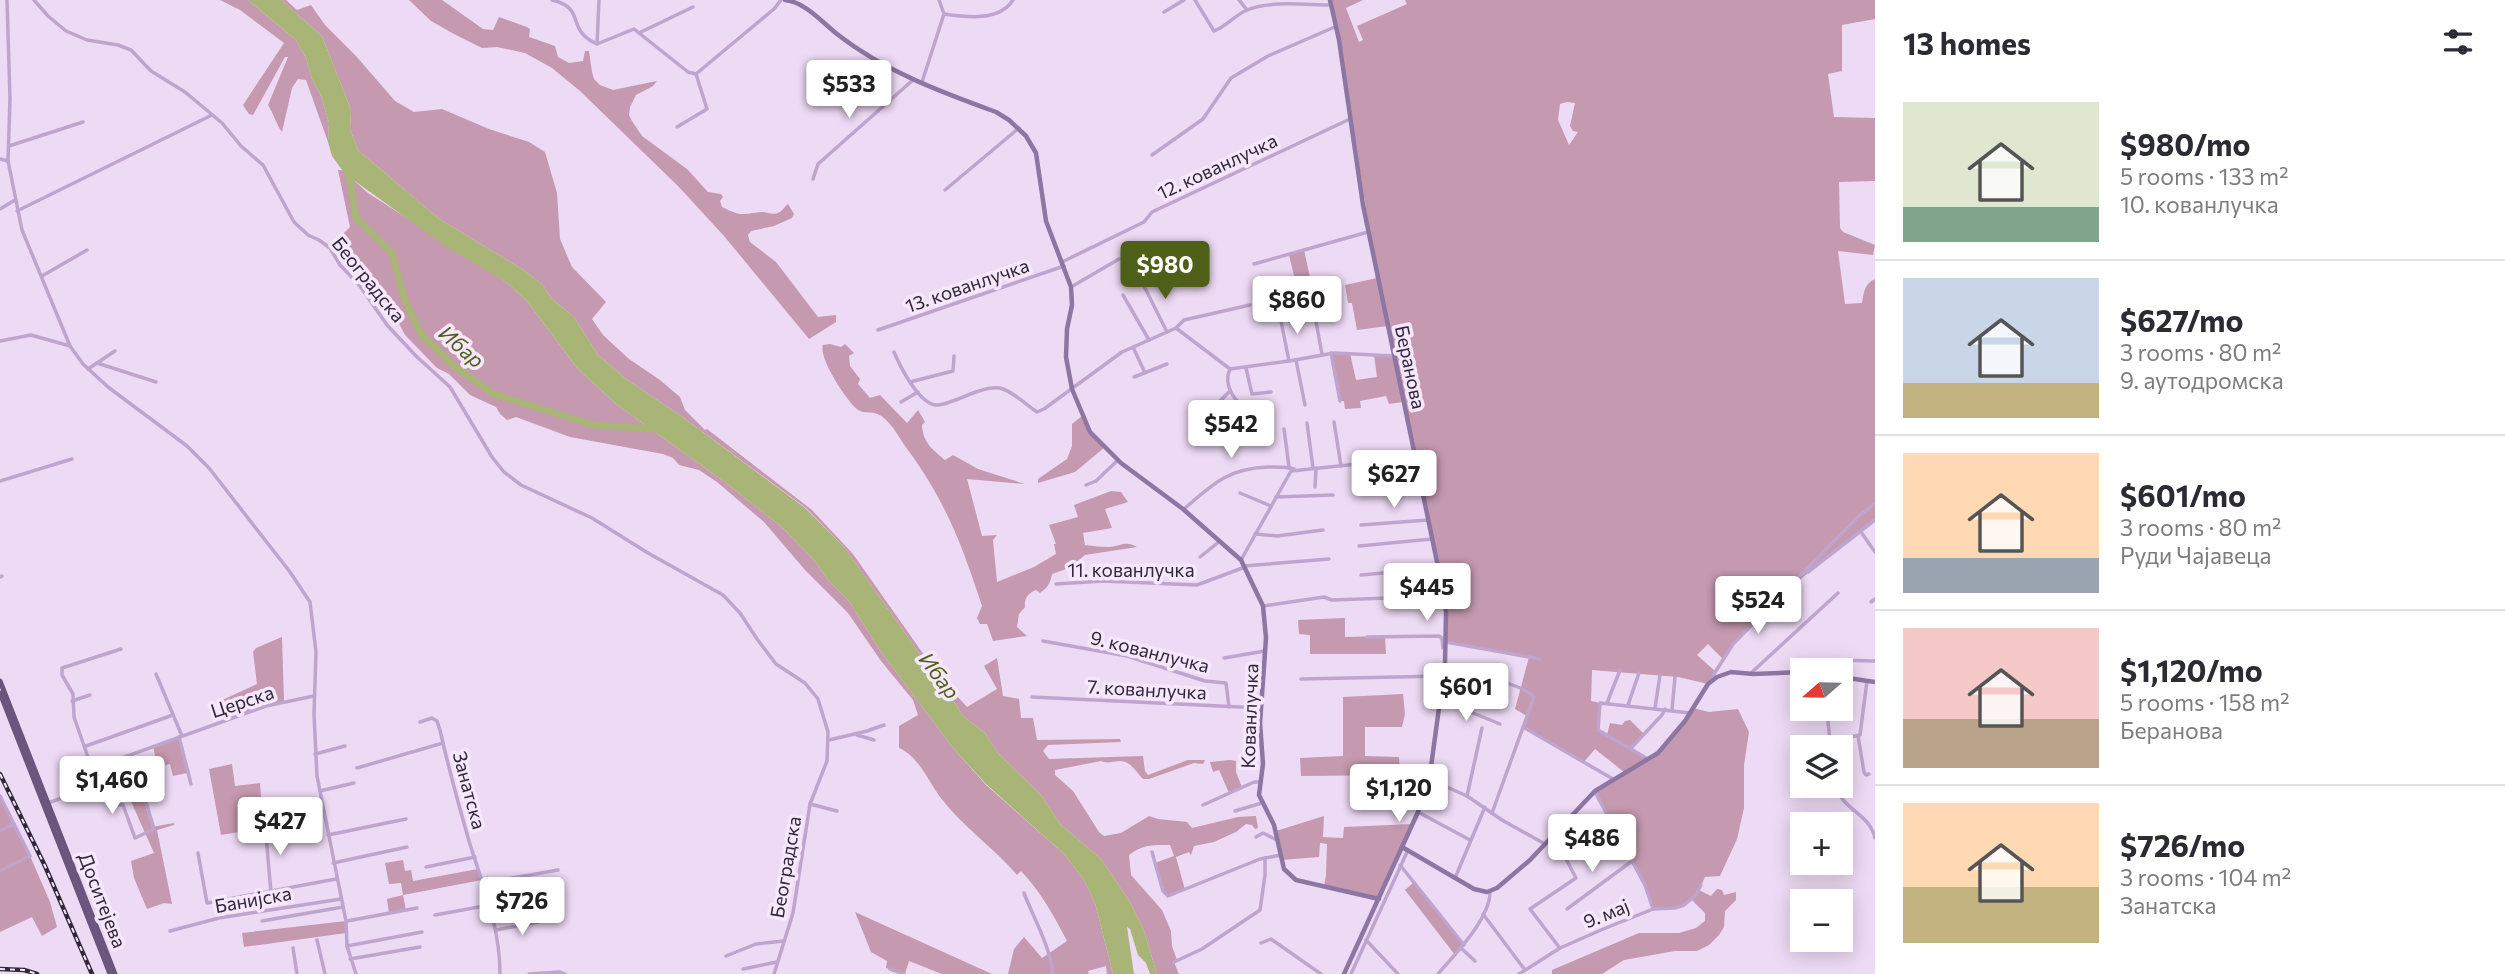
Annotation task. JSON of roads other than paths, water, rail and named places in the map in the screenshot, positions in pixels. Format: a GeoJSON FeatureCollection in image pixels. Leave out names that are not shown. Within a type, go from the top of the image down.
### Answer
{"type":"FeatureCollection","features":[{"type":"Feature","properties":{"kind":"main road","name":"Кованлучка"},"geometry":{"type":"LineString","coordinates":[[782,0],[796,1],[844,40],[880,63],[996,112],[1026,135],[1036,153],[1046,221],[1071,287],[1072,305],[1067,329],[1066,357],[1072,389],[1090,432],[1118,460],[1183,509],[1243,564],[1263,606],[1265,651],[1260,723],[1263,764],[1259,795],[1274,825],[1285,872],[1296,880],[1379,899]]}},
{"type":"Feature","properties":{"kind":"main road","name":"Беранова"},"geometry":{"type":"LineString","coordinates":[[1332,5],[1368,232],[1444,596],[1446,642],[1441,700],[1429,779],[1405,849],[1379,899],[1347,974]]}},
{"type":"Feature","properties":{"kind":"main road"},"geometry":{"type":"LineString","coordinates":[[1405,849],[1474,889],[1490,892],[1517,873],[1595,791],[1649,760],[1673,738],[1714,679],[1727,673],[1790,672]]}},
{"type":"Feature","properties":{"kind":"main road"},"geometry":{"type":"LineString","coordinates":[[1853,679],[1875,682]]}},
{"type":"Feature","properties":{"kind":"main road","name":"Доситејева"},"geometry":{"type":"LineString","coordinates":[[0,681],[112,974]]}},
{"type":"Feature","properties":{"kind":"main road","name":"Доситејева"},"geometry":{"type":"LineString","coordinates":[[0,693],[16,727]]}},
{"type":"Feature","properties":{"kind":"street"},"geometry":{"type":"LineString","coordinates":[[7,0],[10,68],[8,161],[17,211],[22,230],[70,346],[88,369],[187,446],[209,468],[306,596],[312,610],[316,668],[315,754],[333,863],[346,921],[347,946],[356,974]]}},
{"type":"Feature","properties":{"kind":"street","name":"Београдска"},"geometry":{"type":"LineString","coordinates":[[34,0],[66,31],[87,40],[126,47],[151,71],[185,92],[229,131],[262,165],[294,222],[330,248],[387,325],[450,387],[492,457],[505,472],[522,485],[584,514],[648,554],[723,595],[740,612],[776,664],[805,683],[818,699],[829,740],[827,761],[810,804],[799,886],[774,974]]}},
{"type":"Feature","properties":{"kind":"street"},"geometry":{"type":"LineString","coordinates":[[552,0],[566,3],[571,8],[579,31],[597,44]]}},
{"type":"Feature","properties":{"kind":"street"},"geometry":{"type":"LineString","coordinates":[[597,44],[599,0]]}},
{"type":"Feature","properties":{"kind":"street"},"geometry":{"type":"LineString","coordinates":[[696,74],[782,0]]}},
{"type":"Feature","properties":{"kind":"street"},"geometry":{"type":"LineString","coordinates":[[922,82],[944,14],[939,0]]}},
{"type":"Feature","properties":{"kind":"street"},"geometry":{"type":"LineString","coordinates":[[944,14],[979,18],[1009,6],[1013,0]]}},
{"type":"Feature","properties":{"kind":"street"},"geometry":{"type":"LineString","coordinates":[[1164,12],[1184,0]]}},
{"type":"Feature","properties":{"kind":"street"},"geometry":{"type":"LineString","coordinates":[[1195,0],[1214,31],[1247,10],[1264,5],[1332,5]]}},
{"type":"Feature","properties":{"kind":"street"},"geometry":{"type":"LineString","coordinates":[[1239,0],[1247,10]]}},
{"type":"Feature","properties":{"kind":"street"},"geometry":{"type":"LineString","coordinates":[[639,33],[693,7]]}},
{"type":"Feature","properties":{"kind":"street"},"geometry":{"type":"LineString","coordinates":[[1152,155],[1203,119],[1231,78],[1268,56],[1337,26]]}},
{"type":"Feature","properties":{"kind":"street"},"geometry":{"type":"LineString","coordinates":[[597,44],[634,29],[688,72],[696,74]]}},
{"type":"Feature","properties":{"kind":"street"},"geometry":{"type":"LineString","coordinates":[[677,127],[707,108],[696,74]]}},
{"type":"Feature","properties":{"kind":"street"},"geometry":{"type":"LineString","coordinates":[[813,179],[818,164],[914,79]]}},
{"type":"Feature","properties":{"kind":"street"},"geometry":{"type":"LineString","coordinates":[[17,211],[212,115]]}},
{"type":"Feature","properties":{"kind":"street","name":"12. кованлучка"},"geometry":{"type":"LineString","coordinates":[[1063,264],[1144,222],[1152,212],[1350,119]]}},
{"type":"Feature","properties":{"kind":"street"},"geometry":{"type":"LineString","coordinates":[[9,146],[83,122]]}},
{"type":"Feature","properties":{"kind":"street"},"geometry":{"type":"LineString","coordinates":[[945,190],[1019,128]]}},
{"type":"Feature","properties":{"kind":"street"},"geometry":{"type":"LineString","coordinates":[[0,159],[8,161]]}},
{"type":"Feature","properties":{"kind":"street"},"geometry":{"type":"LineString","coordinates":[[0,209],[15,200]]}},
{"type":"Feature","properties":{"kind":"street"},"geometry":{"type":"LineString","coordinates":[[1254,264],[1368,232]]}},
{"type":"Feature","properties":{"kind":"street"},"geometry":{"type":"LineString","coordinates":[[42,276],[87,250]]}},
{"type":"Feature","properties":{"kind":"street"},"geometry":{"type":"LineString","coordinates":[[1071,287],[1119,259]]}},
{"type":"Feature","properties":{"kind":"street","name":"13. кованлучка"},"geometry":{"type":"LineString","coordinates":[[878,330],[1063,264]]}},
{"type":"Feature","properties":{"kind":"street"},"geometry":{"type":"LineString","coordinates":[[1142,282],[1167,331]]}},
{"type":"Feature","properties":{"kind":"street"},"geometry":{"type":"LineString","coordinates":[[1123,295],[1149,340]]}},
{"type":"Feature","properties":{"kind":"street"},"geometry":{"type":"LineString","coordinates":[[894,352],[910,382],[931,403],[939,405],[979,391],[1000,388],[1040,411],[1117,355],[1176,328],[1184,320],[1250,304]]}},
{"type":"Feature","properties":{"kind":"street"},"geometry":{"type":"LineString","coordinates":[[1314,311],[1322,354]]}},
{"type":"Feature","properties":{"kind":"street"},"geometry":{"type":"LineString","coordinates":[[1280,316],[1289,361]]}},
{"type":"Feature","properties":{"kind":"street"},"geometry":{"type":"LineString","coordinates":[[1176,328],[1230,369],[1331,353],[1394,356]]}},
{"type":"Feature","properties":{"kind":"street"},"geometry":{"type":"LineString","coordinates":[[0,341],[32,335],[70,346]]}},
{"type":"Feature","properties":{"kind":"street"},"geometry":{"type":"LineString","coordinates":[[1133,347],[1145,373]]}},
{"type":"Feature","properties":{"kind":"street"},"geometry":{"type":"LineString","coordinates":[[88,369],[115,351]]}},
{"type":"Feature","properties":{"kind":"street"},"geometry":{"type":"LineString","coordinates":[[1331,353],[1340,401]]}},
{"type":"Feature","properties":{"kind":"street"},"geometry":{"type":"LineString","coordinates":[[910,382],[953,371],[954,356]]}},
{"type":"Feature","properties":{"kind":"street"},"geometry":{"type":"LineString","coordinates":[[1296,360],[1305,405]]}},
{"type":"Feature","properties":{"kind":"street"},"geometry":{"type":"LineString","coordinates":[[97,363],[156,383]]}},
{"type":"Feature","properties":{"kind":"street"},"geometry":{"type":"LineString","coordinates":[[1134,377],[1167,365]]}},
{"type":"Feature","properties":{"kind":"street"},"geometry":{"type":"LineString","coordinates":[[1246,368],[1252,394],[1271,392]]}},
{"type":"Feature","properties":{"kind":"street"},"geometry":{"type":"LineString","coordinates":[[1230,369],[1226,378],[1230,391],[1262,427]]}},
{"type":"Feature","properties":{"kind":"street"},"geometry":{"type":"LineString","coordinates":[[1200,421],[1230,391]]}},
{"type":"Feature","properties":{"kind":"street"},"geometry":{"type":"LineString","coordinates":[[901,402],[918,392]]}},
{"type":"Feature","properties":{"kind":"street"},"geometry":{"type":"LineString","coordinates":[[1334,422],[1341,466]]}},
{"type":"Feature","properties":{"kind":"street"},"geometry":{"type":"LineString","coordinates":[[1307,423],[1315,468],[1315,487]]}},
{"type":"Feature","properties":{"kind":"street"},"geometry":{"type":"LineString","coordinates":[[1284,429],[1289,467]]}},
{"type":"Feature","properties":{"kind":"street"},"geometry":{"type":"LineString","coordinates":[[1183,509],[1208,488],[1239,470],[1315,468],[1415,458]]}},
{"type":"Feature","properties":{"kind":"street"},"geometry":{"type":"LineString","coordinates":[[0,481],[72,459]]}},
{"type":"Feature","properties":{"kind":"street"},"geometry":{"type":"LineString","coordinates":[[1086,485],[1096,481],[1118,460]]}},
{"type":"Feature","properties":{"kind":"street"},"geometry":{"type":"LineString","coordinates":[[1243,564],[1255,534],[1288,473],[1294,469]]}},
{"type":"Feature","properties":{"kind":"street"},"geometry":{"type":"LineString","coordinates":[[1240,493],[1271,506]]}},
{"type":"Feature","properties":{"kind":"street"},"geometry":{"type":"LineString","coordinates":[[1276,496],[1333,495]]}},
{"type":"Feature","properties":{"kind":"street"},"geometry":{"type":"LineString","coordinates":[[1714,679],[1714,674],[1733,644],[1875,503]]}},
{"type":"Feature","properties":{"kind":"street"},"geometry":{"type":"LineString","coordinates":[[1361,525],[1428,520]]}},
{"type":"Feature","properties":{"kind":"street"},"geometry":{"type":"LineString","coordinates":[[1799,578],[1875,520]]}},
{"type":"Feature","properties":{"kind":"street"},"geometry":{"type":"LineString","coordinates":[[1255,534],[1277,536],[1323,530]]}},
{"type":"Feature","properties":{"kind":"street"},"geometry":{"type":"LineString","coordinates":[[1861,532],[1875,552]]}},
{"type":"Feature","properties":{"kind":"street"},"geometry":{"type":"LineString","coordinates":[[1359,546],[1432,539]]}},
{"type":"Feature","properties":{"kind":"street"},"geometry":{"type":"LineString","coordinates":[[1200,557],[1220,541]]}},
{"type":"Feature","properties":{"kind":"street","name":"11. кованлучка"},"geometry":{"type":"LineString","coordinates":[[1055,583],[1103,581],[1197,585],[1243,564],[1329,559]]}},
{"type":"Feature","properties":{"kind":"street"},"geometry":{"type":"LineString","coordinates":[[1361,575],[1438,568]]}},
{"type":"Feature","properties":{"kind":"street"},"geometry":{"type":"LineString","coordinates":[[1750,674],[1838,593]]}},
{"type":"Feature","properties":{"kind":"street"},"geometry":{"type":"LineString","coordinates":[[1263,606],[1324,597],[1332,600],[1444,596]]}},
{"type":"Feature","properties":{"kind":"street"},"geometry":{"type":"LineString","coordinates":[[1367,637],[1438,636],[1442,638],[1444,666],[1528,692],[1534,697],[1491,812]]}},
{"type":"Feature","properties":{"kind":"street","name":"9. кованлучка"},"geometry":{"type":"LineString","coordinates":[[1042,641],[1126,656],[1205,681],[1226,683],[1228,707]]}},
{"type":"Feature","properties":{"kind":"street"},"geometry":{"type":"LineString","coordinates":[[1446,642],[1541,659]]}},
{"type":"Feature","properties":{"kind":"street"},"geometry":{"type":"LineString","coordinates":[[91,790],[99,774],[90,763],[74,717],[73,694],[62,675],[62,668],[121,649]]}},
{"type":"Feature","properties":{"kind":"street","name":"Кованлучка"},"geometry":{"type":"LineString","coordinates":[[1224,658],[1265,651]]}},
{"type":"Feature","properties":{"kind":"street"},"geometry":{"type":"LineString","coordinates":[[1853,660],[1875,661]]}},
{"type":"Feature","properties":{"kind":"street"},"geometry":{"type":"LineString","coordinates":[[1607,704],[1620,670]]}},
{"type":"Feature","properties":{"kind":"street"},"geometry":{"type":"LineString","coordinates":[[1628,705],[1639,673]]}},
{"type":"Feature","properties":{"kind":"street"},"geometry":{"type":"LineString","coordinates":[[156,674],[173,715],[191,784]]}},
{"type":"Feature","properties":{"kind":"street"},"geometry":{"type":"LineString","coordinates":[[1655,708],[1660,675]]}},
{"type":"Feature","properties":{"kind":"street"},"geometry":{"type":"LineString","coordinates":[[1301,679],[1443,676]]}},
{"type":"Feature","properties":{"kind":"street"},"geometry":{"type":"LineString","coordinates":[[1672,710],[1675,677]]}},
{"type":"Feature","properties":{"kind":"street"},"geometry":{"type":"LineString","coordinates":[[1867,681],[1861,732],[1858,736],[1864,772],[1868,774]]}},
{"type":"Feature","properties":{"kind":"street"},"geometry":{"type":"LineString","coordinates":[[72,701],[90,695]]}},
{"type":"Feature","properties":{"kind":"street","name":"Церска"},"geometry":{"type":"LineString","coordinates":[[99,774],[108,763],[132,754],[266,706],[314,696]]}},
{"type":"Feature","properties":{"kind":"street","name":"7. кованлучка"},"geometry":{"type":"LineString","coordinates":[[1032,697],[1261,708]]}},
{"type":"Feature","properties":{"kind":"street"},"geometry":{"type":"LineString","coordinates":[[1441,700],[1500,724]]}},
{"type":"Feature","properties":{"kind":"street"},"geometry":{"type":"LineString","coordinates":[[1649,760],[1598,730],[1600,703],[1690,713]]}},
{"type":"Feature","properties":{"kind":"street"},"geometry":{"type":"LineString","coordinates":[[1632,748],[1665,709]]}},
{"type":"Feature","properties":{"kind":"street"},"geometry":{"type":"LineString","coordinates":[[86,746],[173,715]]}},
{"type":"Feature","properties":{"kind":"street","name":"Занатска"},"geometry":{"type":"LineString","coordinates":[[420,722],[432,718],[437,721],[490,905],[496,930],[500,974]]}},
{"type":"Feature","properties":{"kind":"street"},"geometry":{"type":"LineString","coordinates":[[829,740],[884,725]]}},
{"type":"Feature","properties":{"kind":"street"},"geometry":{"type":"LineString","coordinates":[[1523,727],[1613,779]]}},
{"type":"Feature","properties":{"kind":"street"},"geometry":{"type":"LineString","coordinates":[[1467,796],[1482,728]]}},
{"type":"Feature","properties":{"kind":"street"},"geometry":{"type":"LineString","coordinates":[[855,734],[874,740]]}},
{"type":"Feature","properties":{"kind":"street"},"geometry":{"type":"LineString","coordinates":[[1853,737],[1858,736]]}},
{"type":"Feature","properties":{"kind":"street"},"geometry":{"type":"LineString","coordinates":[[357,768],[443,743]]}},
{"type":"Feature","properties":{"kind":"street"},"geometry":{"type":"LineString","coordinates":[[315,754],[345,746]]}},
{"type":"Feature","properties":{"kind":"street"},"geometry":{"type":"LineString","coordinates":[[46,804],[91,790],[111,798],[116,805],[123,805],[135,838],[154,829],[132,754]]}},
{"type":"Feature","properties":{"kind":"street"},"geometry":{"type":"LineString","coordinates":[[1429,779],[1467,796],[1546,844]]}},
{"type":"Feature","properties":{"kind":"street","name":"Кованлучка"},"geometry":{"type":"LineString","coordinates":[[1203,806],[1254,782],[1261,782]]}},
{"type":"Feature","properties":{"kind":"street"},"geometry":{"type":"LineString","coordinates":[[320,791],[354,783]]}},
{"type":"Feature","properties":{"kind":"street"},"geometry":{"type":"LineString","coordinates":[[1595,791],[1650,896],[1653,909]]}},
{"type":"Feature","properties":{"kind":"street"},"geometry":{"type":"LineString","coordinates":[[0,796],[30,856],[0,871]]}},
{"type":"Feature","properties":{"kind":"street"},"geometry":{"type":"LineString","coordinates":[[1840,798],[1870,822],[1875,838]]}},
{"type":"Feature","properties":{"kind":"street"},"geometry":{"type":"LineString","coordinates":[[1235,811],[1262,803]]}},
{"type":"Feature","properties":{"kind":"street","name":"Београдска"},"geometry":{"type":"LineString","coordinates":[[810,804],[837,811]]}},
{"type":"Feature","properties":{"kind":"street"},"geometry":{"type":"LineString","coordinates":[[1455,878],[1485,807]]}},
{"type":"Feature","properties":{"kind":"street"},"geometry":{"type":"LineString","coordinates":[[1418,811],[1470,840]]}},
{"type":"Feature","properties":{"kind":"street"},"geometry":{"type":"LineString","coordinates":[[1482,814],[1491,812]]}},
{"type":"Feature","properties":{"kind":"street"},"geometry":{"type":"LineString","coordinates":[[1572,816],[1595,855]]}},
{"type":"Feature","properties":{"kind":"street"},"geometry":{"type":"LineString","coordinates":[[328,835],[405,819]]}},
{"type":"Feature","properties":{"kind":"street"},"geometry":{"type":"LineString","coordinates":[[0,831],[14,824]]}},
{"type":"Feature","properties":{"kind":"street"},"geometry":{"type":"LineString","coordinates":[[265,824],[271,892]]}},
{"type":"Feature","properties":{"kind":"street"},"geometry":{"type":"LineString","coordinates":[[1256,837],[1263,833],[1278,842]]}},
{"type":"Feature","properties":{"kind":"street"},"geometry":{"type":"LineString","coordinates":[[1554,836],[1576,880],[1530,909],[1560,947]]}},
{"type":"Feature","properties":{"kind":"street"},"geometry":{"type":"LineString","coordinates":[[333,863],[407,846]]}},
{"type":"Feature","properties":{"kind":"street","name":"Беранова"},"geometry":{"type":"LineString","coordinates":[[1347,974],[1401,865],[1405,849]]}},
{"type":"Feature","properties":{"kind":"street"},"geometry":{"type":"LineString","coordinates":[[1152,852],[1164,893],[1168,896],[1265,858],[1281,855]]}},
{"type":"Feature","properties":{"kind":"street"},"geometry":{"type":"LineString","coordinates":[[198,853],[207,903],[336,879]]}},
{"type":"Feature","properties":{"kind":"street"},"geometry":{"type":"LineString","coordinates":[[426,867],[475,857]]}},
{"type":"Feature","properties":{"kind":"street"},"geometry":{"type":"LineString","coordinates":[[1174,962],[1202,949],[1260,910],[1265,858]]}},
{"type":"Feature","properties":{"kind":"street"},"geometry":{"type":"LineString","coordinates":[[1567,909],[1632,861]]}},
{"type":"Feature","properties":{"kind":"street"},"geometry":{"type":"LineString","coordinates":[[1401,865],[1475,961]]}},
{"type":"Feature","properties":{"kind":"street"},"geometry":{"type":"LineString","coordinates":[[483,883],[558,870]]}},
{"type":"Feature","properties":{"kind":"street","name":"9. мај"},"geometry":{"type":"LineString","coordinates":[[1519,974],[1560,947],[1653,909],[1684,905],[1696,895],[1701,885]]}},
{"type":"Feature","properties":{"kind":"street"},"geometry":{"type":"LineString","coordinates":[[1439,974],[1483,914],[1490,892]]}},
{"type":"Feature","properties":{"kind":"street"},"geometry":{"type":"LineString","coordinates":[[1024,893],[1049,951],[1053,974]]}},
{"type":"Feature","properties":{"kind":"street","name":"Банијска"},"geometry":{"type":"LineString","coordinates":[[170,931],[219,918],[341,899]]}},
{"type":"Feature","properties":{"kind":"street"},"geometry":{"type":"LineString","coordinates":[[435,915],[490,905]]}},
{"type":"Feature","properties":{"kind":"street"},"geometry":{"type":"LineString","coordinates":[[262,921],[343,907]]}},
{"type":"Feature","properties":{"kind":"street"},"geometry":{"type":"LineString","coordinates":[[346,921],[417,908]]}},
{"type":"Feature","properties":{"kind":"street"},"geometry":{"type":"LineString","coordinates":[[1483,914],[1525,970]]}},
{"type":"Feature","properties":{"kind":"street"},"geometry":{"type":"LineString","coordinates":[[496,930],[543,921]]}},
{"type":"Feature","properties":{"kind":"street"},"geometry":{"type":"LineString","coordinates":[[347,946],[422,932]]}},
{"type":"Feature","properties":{"kind":"street"},"geometry":{"type":"LineString","coordinates":[[1261,943],[1271,939],[1321,974]]}},
{"type":"Feature","properties":{"kind":"street"},"geometry":{"type":"LineString","coordinates":[[317,940],[325,974]]}},
{"type":"Feature","properties":{"kind":"street"},"geometry":{"type":"LineString","coordinates":[[1366,940],[1398,974]]}},
{"type":"Feature","properties":{"kind":"street"},"geometry":{"type":"LineString","coordinates":[[726,956],[756,944],[784,941]]}},
{"type":"Feature","properties":{"kind":"street"},"geometry":{"type":"LineString","coordinates":[[350,959],[419,947]]}},
{"type":"Feature","properties":{"kind":"street"},"geometry":{"type":"LineString","coordinates":[[293,948],[297,974]]}},
{"type":"Feature","properties":{"kind":"street"},"geometry":{"type":"LineString","coordinates":[[743,969],[777,961]]}},
{"type":"Feature","properties":{"kind":"street"},"geometry":{"type":"LineString","coordinates":[[890,969],[904,974]]}},
{"type":"Feature","properties":{"kind":"street"},"geometry":{"type":"LineString","coordinates":[[529,974],[565,974]]}},
{"type":"Feature","properties":{"kind":"waterway","name":"Ибар"},"geometry":{"type":"LineString","coordinates":[[348,169],[356,218],[392,253],[405,300],[421,334],[454,366],[494,394],[594,425],[656,429]]}},
{"type":"Feature","properties":{"kind":"railway"},"geometry":{"type":"LineString","coordinates":[[0,774],[45,866],[92,974]]}},
{"type":"Feature","properties":{"kind":"railway"},"geometry":{"type":"LineString","coordinates":[[0,969],[24,970],[37,974]]}}]}
